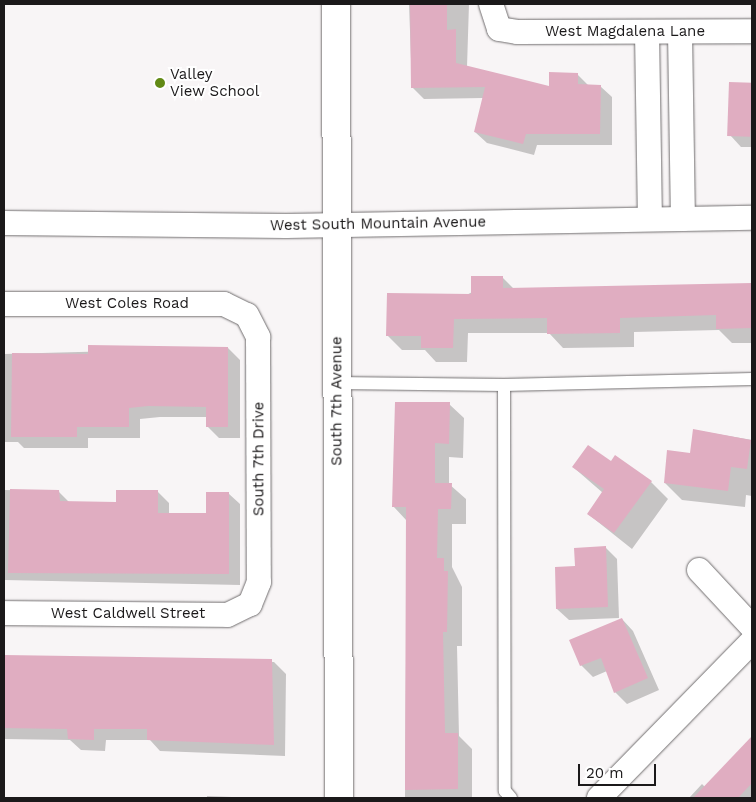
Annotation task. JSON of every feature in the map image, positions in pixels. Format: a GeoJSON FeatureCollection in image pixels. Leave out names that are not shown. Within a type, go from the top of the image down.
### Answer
{"type":"FeatureCollection","features":[{"type":"Feature","properties":{"kind":"street","name":"South 7th Avenue"},"geometry":{"type":"LineString","coordinates":[[336,4],[339,798]]}},
{"type":"Feature","properties":{"kind":"street","name":"West Magdalena Lane"},"geometry":{"type":"LineString","coordinates":[[491,4],[499,29],[752,32]]}},
{"type":"Feature","properties":{"kind":"street"},"geometry":{"type":"LineString","coordinates":[[647,32],[650,220]]}},
{"type":"Feature","properties":{"kind":"street"},"geometry":{"type":"LineString","coordinates":[[680,32],[683,219]]}},
{"type":"Feature","properties":{"kind":"street"},"geometry":{"type":"LineString","coordinates":[[648,106],[682,105]]}},
{"type":"Feature","properties":{"kind":"street","name":"West South Mountain Avenue"},"geometry":{"type":"LineString","coordinates":[[4,223],[336,226],[752,218]]}},
{"type":"Feature","properties":{"kind":"street","name":"West Coles Road"},"geometry":{"type":"LineString","coordinates":[[4,304],[224,304],[248,315]]}},
{"type":"Feature","properties":{"kind":"street","name":"South 7th Drive"},"geometry":{"type":"LineString","coordinates":[[248,315],[258,336],[259,582],[250,604]]}},
{"type":"Feature","properties":{"kind":"street"},"geometry":{"type":"LineString","coordinates":[[699,570],[752,627]]}},
{"type":"Feature","properties":{"kind":"street","name":"West Caldwell Street"},"geometry":{"type":"LineString","coordinates":[[4,613],[227,615],[250,604]]}},
{"type":"Feature","properties":{"kind":"street"},"geometry":{"type":"LineString","coordinates":[[599,798],[752,641]]}},
{"type":"Feature","properties":{"kind":"lane"},"geometry":{"type":"LineString","coordinates":[[336,383],[504,385],[752,379]]}},
{"type":"Feature","properties":{"kind":"lane"},"geometry":{"type":"LineString","coordinates":[[504,385],[506,790],[511,798]]}},
{"type":"Feature","properties":{"kind":"building"},"geometry":{"type":"Polygon","coordinates":[[[410,4],[447,4],[447,30],[456,29],[456,63],[549,86],[549,72],[578,73],[578,84],[601,85],[600,134],[526,134],[523,144],[474,132],[485,87],[411,88],[410,4]]]}},
{"type":"Feature","properties":{"kind":"building"},"geometry":{"type":"Polygon","coordinates":[[[729,82],[752,83],[750,137],[727,136],[729,82]]]}},
{"type":"Feature","properties":{"kind":"building"},"geometry":{"type":"Polygon","coordinates":[[[471,276],[503,276],[503,288],[752,283],[752,328],[716,329],[716,315],[620,318],[620,333],[547,334],[547,318],[454,319],[453,348],[421,348],[421,336],[386,336],[387,293],[471,294],[471,276]]]}},
{"type":"Feature","properties":{"kind":"building"},"geometry":{"type":"Polygon","coordinates":[[[88,345],[228,347],[228,427],[206,427],[206,407],[148,406],[129,408],[129,427],[77,427],[77,437],[11,437],[12,353],[88,354],[88,345]]]}},
{"type":"Feature","properties":{"kind":"building"},"geometry":{"type":"Polygon","coordinates":[[[395,402],[450,402],[449,444],[435,443],[435,483],[452,483],[451,509],[438,509],[437,558],[444,558],[444,571],[448,571],[447,632],[443,632],[445,733],[458,733],[458,789],[405,790],[406,507],[392,507],[395,402]]]}},
{"type":"Feature","properties":{"kind":"building"},"geometry":{"type":"Polygon","coordinates":[[[693,429],[751,440],[747,469],[731,467],[728,491],[664,483],[667,450],[690,453],[693,429]]]}},
{"type":"Feature","properties":{"kind":"building"},"geometry":{"type":"Polygon","coordinates":[[[588,445],[611,461],[615,455],[652,481],[614,533],[587,514],[604,489],[572,467],[588,445]]]}},
{"type":"Feature","properties":{"kind":"building"},"geometry":{"type":"Polygon","coordinates":[[[10,489],[59,490],[60,501],[116,502],[116,490],[158,490],[158,513],[206,513],[206,492],[229,492],[229,574],[8,573],[10,489]]]}},
{"type":"Feature","properties":{"kind":"building"},"geometry":{"type":"Polygon","coordinates":[[[606,546],[608,607],[556,609],[555,567],[575,566],[574,548],[606,546]]]}},
{"type":"Feature","properties":{"kind":"building"},"geometry":{"type":"Polygon","coordinates":[[[622,618],[648,678],[614,693],[601,658],[580,666],[569,640],[622,618]]]}},
{"type":"Feature","properties":{"kind":"building"},"geometry":{"type":"Polygon","coordinates":[[[4,655],[272,659],[274,745],[147,740],[147,729],[94,729],[94,740],[68,739],[67,729],[4,728],[4,655]]]}},
{"type":"Feature","properties":{"kind":"building"},"geometry":{"type":"Polygon","coordinates":[[[752,736],[752,783],[738,798],[693,798],[752,736]]]}},
{"type":"Feature","properties":{"kind":"place","name":"Valley View School"},"geometry":{"type":"Point","coordinates":[160,83]}}]}
